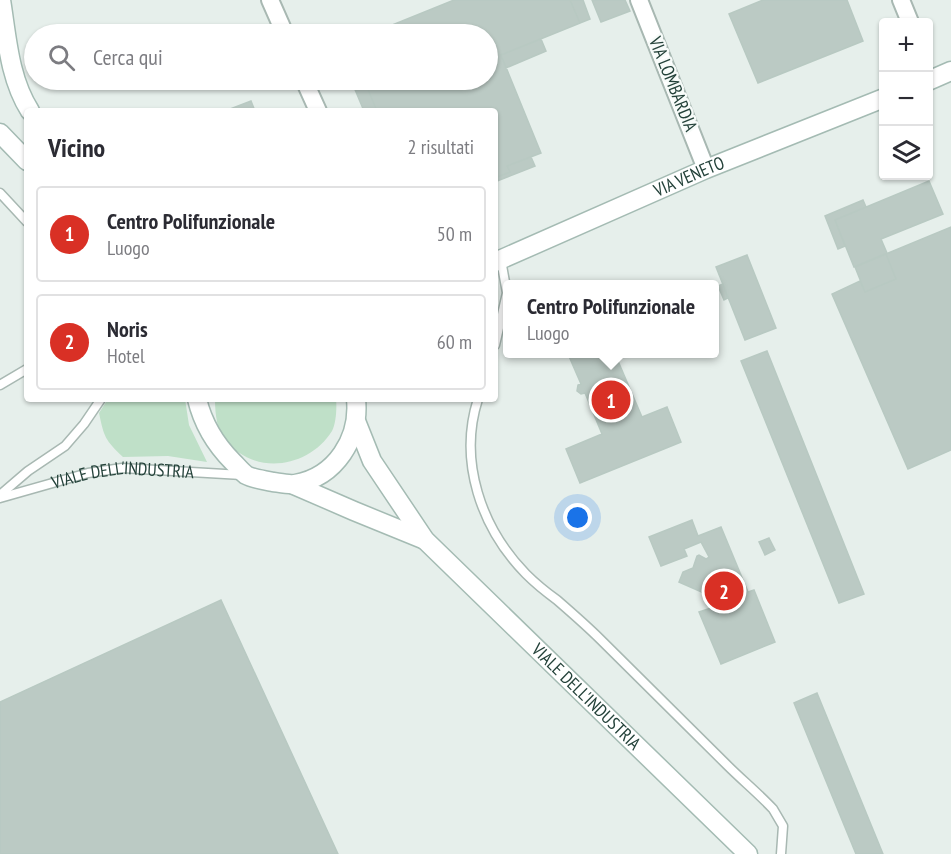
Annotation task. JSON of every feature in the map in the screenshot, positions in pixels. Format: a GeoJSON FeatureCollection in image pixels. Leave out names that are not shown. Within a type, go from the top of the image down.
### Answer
{"type":"FeatureCollection","features":[{"type":"Feature","properties":{"kind":"main road"},"geometry":{"type":"LineString","coordinates":[[1,0],[15,80],[28,108]]}},
{"type":"Feature","properties":{"kind":"main road"},"geometry":{"type":"LineString","coordinates":[[933,78],[951,71]]}},
{"type":"Feature","properties":{"kind":"main road","name":"VIA VENETO"},"geometry":{"type":"LineString","coordinates":[[498,261],[706,169],[879,100]]}},
{"type":"Feature","properties":{"kind":"main road"},"geometry":{"type":"LineString","coordinates":[[0,133],[24,158]]}},
{"type":"Feature","properties":{"kind":"main road"},"geometry":{"type":"LineString","coordinates":[[198,402],[204,422],[214,441],[227,457],[247,475]]}},
{"type":"Feature","properties":{"kind":"main road","name":"VIALE DELL'INDUSTRIA"},"geometry":{"type":"LineString","coordinates":[[294,484],[321,474],[336,463],[347,447],[356,421],[356,402]]}},
{"type":"Feature","properties":{"kind":"main road","name":"VIALE DELL'INDUSTRIA"},"geometry":{"type":"LineString","coordinates":[[356,421],[372,461],[425,540],[748,854]]}},
{"type":"Feature","properties":{"kind":"main road","name":"VIALE DELL'INDUSTRIA"},"geometry":{"type":"LineString","coordinates":[[247,475],[294,484],[425,540]]}},
{"type":"Feature","properties":{"kind":"street"},"geometry":{"type":"LineString","coordinates":[[270,0],[281,24]]}},
{"type":"Feature","properties":{"kind":"street","name":"VIA LOMBARDIA"},"geometry":{"type":"LineString","coordinates":[[639,0],[706,169]]}},
{"type":"Feature","properties":{"kind":"street"},"geometry":{"type":"LineString","coordinates":[[900,0],[908,18]]}},
{"type":"Feature","properties":{"kind":"street"},"geometry":{"type":"LineString","coordinates":[[309,90],[317,108]]}},
{"type":"Feature","properties":{"kind":"lane"},"geometry":{"type":"LineString","coordinates":[[0,193],[24,219]]}},
{"type":"Feature","properties":{"kind":"lane"},"geometry":{"type":"LineString","coordinates":[[498,261],[503,280]]}},
{"type":"Feature","properties":{"kind":"lane"},"geometry":{"type":"LineString","coordinates":[[498,330],[503,310]]}},
{"type":"Feature","properties":{"kind":"lane"},"geometry":{"type":"LineString","coordinates":[[0,385],[24,371]]}},
{"type":"Feature","properties":{"kind":"lane","name":"VIALE DELL'INDUSTRIA"},"geometry":{"type":"LineString","coordinates":[[0,496],[28,471],[65,446],[84,424],[98,402]]}},
{"type":"Feature","properties":{"kind":"lane"},"geometry":{"type":"LineString","coordinates":[[477,402],[472,422],[470,454],[475,483],[484,513],[500,541],[534,582],[572,613],[773,809],[783,826],[781,854]]}},
{"type":"Feature","properties":{"kind":"lane","name":"VIALE DELL'INDUSTRIA"},"geometry":{"type":"LineString","coordinates":[[0,496],[88,473],[122,468],[247,475]]}},
{"type":"Feature","properties":{"kind":"green space"},"geometry":{"type":"Polygon","coordinates":[[[106,402],[185,402],[189,425],[207,462],[168,456],[123,457],[106,438],[99,413],[106,402]]]}},
{"type":"Feature","properties":{"kind":"green space"},"geometry":{"type":"Polygon","coordinates":[[[215,402],[336,402],[332,431],[323,442],[301,458],[276,463],[250,459],[227,444],[217,423],[215,402]]]}},
{"type":"Feature","properties":{"kind":"building"},"geometry":{"type":"Polygon","coordinates":[[[454,0],[570,0],[580,23],[501,55],[541,153],[507,166],[510,172],[498,177],[498,108],[376,108],[368,90],[498,90],[498,24],[395,24],[454,0]]]}},
{"type":"Feature","properties":{"kind":"building"},"geometry":{"type":"Polygon","coordinates":[[[570,0],[583,0],[590,19],[580,23],[570,0]]]}},
{"type":"Feature","properties":{"kind":"building"},"geometry":{"type":"Polygon","coordinates":[[[592,0],[625,0],[630,11],[601,22],[592,0]]]}},
{"type":"Feature","properties":{"kind":"building"},"geometry":{"type":"Polygon","coordinates":[[[763,0],[847,0],[863,41],[758,83],[729,14],[763,0]]]}},
{"type":"Feature","properties":{"kind":"building"},"geometry":{"type":"Polygon","coordinates":[[[541,39],[546,51],[506,68],[501,55],[541,39]]]}},
{"type":"Feature","properties":{"kind":"building"},"geometry":{"type":"Polygon","coordinates":[[[355,90],[368,90],[376,108],[363,108],[355,90]]]}},
{"type":"Feature","properties":{"kind":"building"},"geometry":{"type":"Polygon","coordinates":[[[251,101],[254,108],[233,108],[251,101]]]}},
{"type":"Feature","properties":{"kind":"building"},"geometry":{"type":"Polygon","coordinates":[[[531,157],[535,166],[498,181],[498,177],[510,172],[507,166],[531,157]]]}},
{"type":"Feature","properties":{"kind":"building"},"geometry":{"type":"Polygon","coordinates":[[[929,181],[943,214],[881,239],[887,253],[854,267],[835,220],[929,181]]]}},
{"type":"Feature","properties":{"kind":"building"},"geometry":{"type":"Polygon","coordinates":[[[863,200],[866,207],[835,220],[845,246],[838,249],[825,216],[863,200]]]}},
{"type":"Feature","properties":{"kind":"building"},"geometry":{"type":"Polygon","coordinates":[[[951,227],[951,450],[908,469],[832,294],[860,281],[865,292],[896,279],[886,254],[951,227]]]}},
{"type":"Feature","properties":{"kind":"building"},"geometry":{"type":"Polygon","coordinates":[[[886,254],[896,279],[865,292],[855,267],[886,254]]]}},
{"type":"Feature","properties":{"kind":"building"},"geometry":{"type":"Polygon","coordinates":[[[747,255],[776,328],[745,340],[716,267],[747,255]]]}},
{"type":"Feature","properties":{"kind":"building"},"geometry":{"type":"Polygon","coordinates":[[[723,284],[728,298],[724,300],[719,286],[723,284]]]}},
{"type":"Feature","properties":{"kind":"building"},"geometry":{"type":"Polygon","coordinates":[[[767,351],[864,594],[839,603],[741,361],[767,351]]]}},
{"type":"Feature","properties":{"kind":"building"},"geometry":{"type":"Polygon","coordinates":[[[570,358],[617,358],[642,417],[667,407],[681,442],[580,483],[566,449],[602,434],[585,393],[581,394],[577,391],[578,385],[581,384],[570,358]]]}},
{"type":"Feature","properties":{"kind":"building"},"geometry":{"type":"Polygon","coordinates":[[[692,520],[698,536],[721,527],[748,592],[754,590],[775,642],[721,664],[699,612],[711,608],[704,593],[679,582],[683,572],[693,568],[697,556],[706,559],[709,557],[701,542],[684,549],[687,556],[661,566],[649,537],[692,520]]]}},
{"type":"Feature","properties":{"kind":"building"},"geometry":{"type":"Polygon","coordinates":[[[769,538],[775,550],[765,555],[759,542],[769,538]]]}},
{"type":"Feature","properties":{"kind":"building"},"geometry":{"type":"Polygon","coordinates":[[[221,600],[338,854],[0,854],[0,702],[221,600]]]}},
{"type":"Feature","properties":{"kind":"building"},"geometry":{"type":"Polygon","coordinates":[[[817,693],[883,854],[856,854],[794,703],[817,693]]]}},
{"type":"Feature","properties":{"kind":"place","name":"Centro Polifunzionale"},"geometry":{"type":"Point","coordinates":[611,400]}},
{"type":"Feature","properties":{"kind":"place","name":"Noris"},"geometry":{"type":"Point","coordinates":[724,591]}}]}
